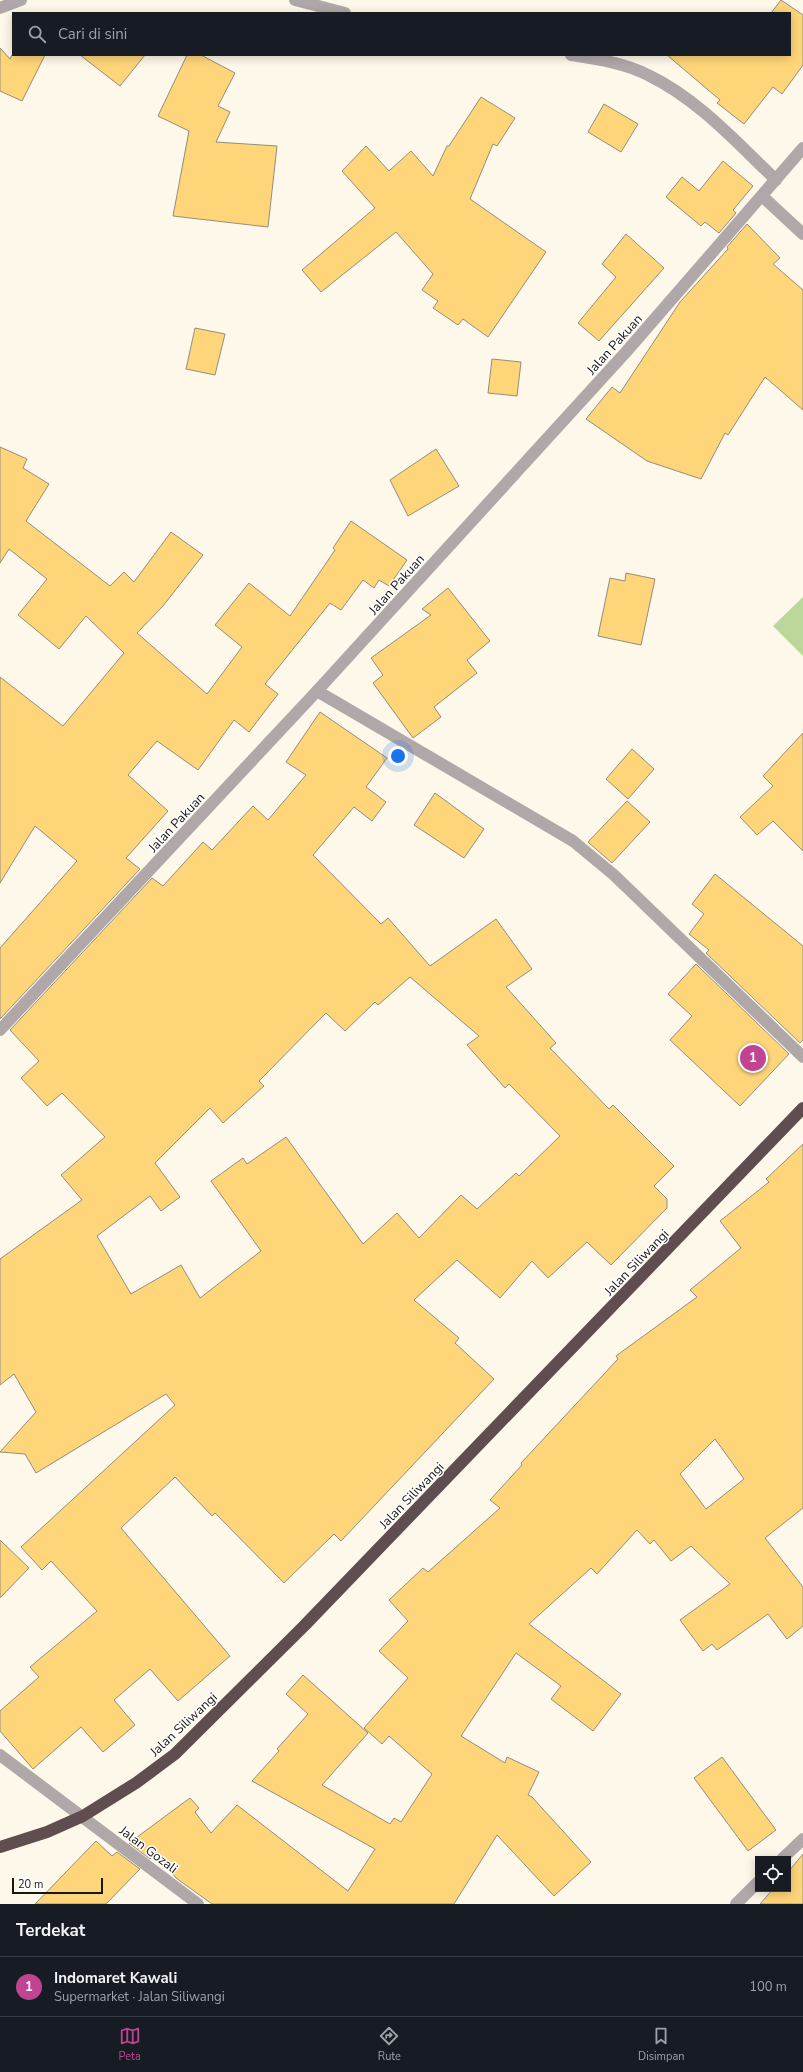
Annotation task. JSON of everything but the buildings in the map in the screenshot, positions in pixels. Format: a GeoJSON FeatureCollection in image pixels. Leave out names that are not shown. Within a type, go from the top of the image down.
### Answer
{"type":"FeatureCollection","features":[{"type":"Feature","properties":{"kind":"highway","name":"Jalan Siliwangi"},"geometry":{"type":"LineString","coordinates":[[0,1846],[47,1832],[83,1816],[136,1783],[175,1754],[304,1626],[803,1108]]}},
{"type":"Feature","properties":{"kind":"street"},"geometry":{"type":"LineString","coordinates":[[0,8],[21,0]]}},
{"type":"Feature","properties":{"kind":"street"},"geometry":{"type":"LineString","coordinates":[[295,0],[342,12]]}},
{"type":"Feature","properties":{"kind":"street"},"geometry":{"type":"LineString","coordinates":[[578,56],[604,60],[648,74],[681,95],[721,127],[776,180]]}},
{"type":"Feature","properties":{"kind":"street","name":"Jalan Pakuan"},"geometry":{"type":"LineString","coordinates":[[0,1030],[317,691],[626,352],[803,148]]}},
{"type":"Feature","properties":{"kind":"street"},"geometry":{"type":"LineString","coordinates":[[762,196],[803,234]]}},
{"type":"Feature","properties":{"kind":"street"},"geometry":{"type":"LineString","coordinates":[[317,691],[573,841],[614,875],[803,1056]]}},
{"type":"Feature","properties":{"kind":"street","name":"Jalan Gozali"},"geometry":{"type":"LineString","coordinates":[[0,1755],[198,1904]]}},
{"type":"Feature","properties":{"kind":"street"},"geometry":{"type":"LineString","coordinates":[[785,1856],[803,1839]]}},
{"type":"Feature","properties":{"kind":"street"},"geometry":{"type":"LineString","coordinates":[[736,1904],[755,1885]]}},
{"type":"Feature","properties":{"kind":"green space"},"geometry":{"type":"Polygon","coordinates":[[[803,597],[803,656],[773,626],[803,597]]]}},
{"type":"Feature","properties":{"kind":"place","name":"Indomaret Kawali"},"geometry":{"type":"Point","coordinates":[753,1058]}}]}
